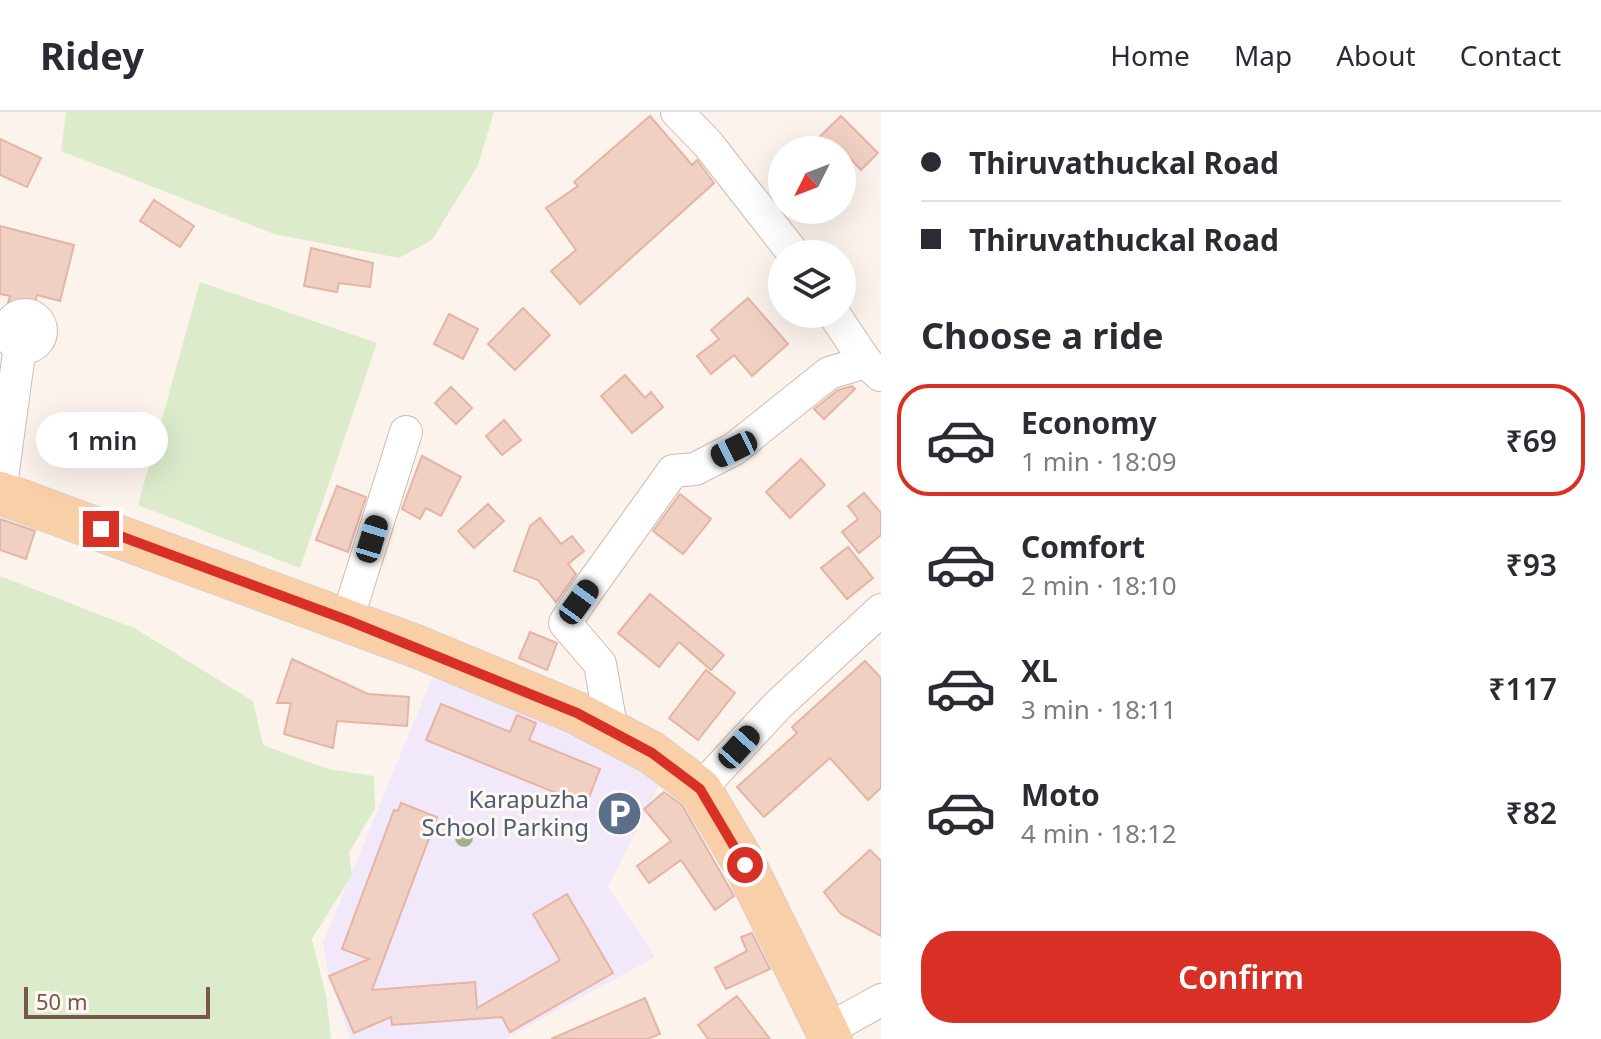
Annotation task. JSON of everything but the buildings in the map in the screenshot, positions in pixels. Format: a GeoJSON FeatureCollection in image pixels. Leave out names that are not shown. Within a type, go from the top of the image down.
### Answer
{"type":"FeatureCollection","features":[{"type":"Feature","properties":{"kind":"main road"},"geometry":{"type":"LineString","coordinates":[[0,493],[347,620],[577,713],[652,753],[700,789],[745,865],[829,1035]]}},
{"type":"Feature","properties":{"kind":"street"},"geometry":{"type":"LineString","coordinates":[[677,112],[708,144],[783,240]]}},
{"type":"Feature","properties":{"kind":"street"},"geometry":{"type":"LineString","coordinates":[[844,328],[873,369]]}},
{"type":"Feature","properties":{"kind":"street"},"geometry":{"type":"LineString","coordinates":[[0,493],[20,346]]}},
{"type":"Feature","properties":{"kind":"street"},"geometry":{"type":"LineString","coordinates":[[612,732],[600,664],[565,623],[673,471],[695,469],[734,449],[829,373],[873,369]]}},
{"type":"Feature","properties":{"kind":"street"},"geometry":{"type":"LineString","coordinates":[[347,620],[406,432]]}},
{"type":"Feature","properties":{"kind":"street"},"geometry":{"type":"LineString","coordinates":[[700,789],[778,705],[881,610]]}},
{"type":"Feature","properties":{"kind":"street"},"geometry":{"type":"LineString","coordinates":[[829,1035],[881,1000]]}},
{"type":"Feature","properties":{"kind":"shaded area"},"geometry":{"type":"Polygon","coordinates":[[[436,668],[662,779],[608,887],[655,957],[505,1039],[350,1039],[328,972],[323,943],[436,668]]]}},
{"type":"Feature","properties":{"kind":"green space"},"geometry":{"type":"Polygon","coordinates":[[[66,112],[494,112],[478,165],[432,240],[399,258],[274,234],[61,151],[66,112]]]}},
{"type":"Feature","properties":{"kind":"green space"},"geometry":{"type":"Polygon","coordinates":[[[200,282],[377,343],[300,568],[138,505],[200,282]]]}},
{"type":"Feature","properties":{"kind":"green space"},"geometry":{"type":"Polygon","coordinates":[[[0,576],[134,628],[253,701],[263,745],[328,769],[374,776],[375,808],[349,853],[352,875],[312,939],[326,996],[331,1039],[0,1039],[0,576]]]}},
{"type":"Feature","properties":{"kind":"place","name":"Karapuzha School Parking"},"geometry":{"type":"Point","coordinates":[620,814]}},
{"type":"Feature","properties":{"kind":"route"},"geometry":{"type":"LineString","coordinates":[[101,529],[418,647],[577,713],[652,753],[700,789],[745,865]]}}]}
